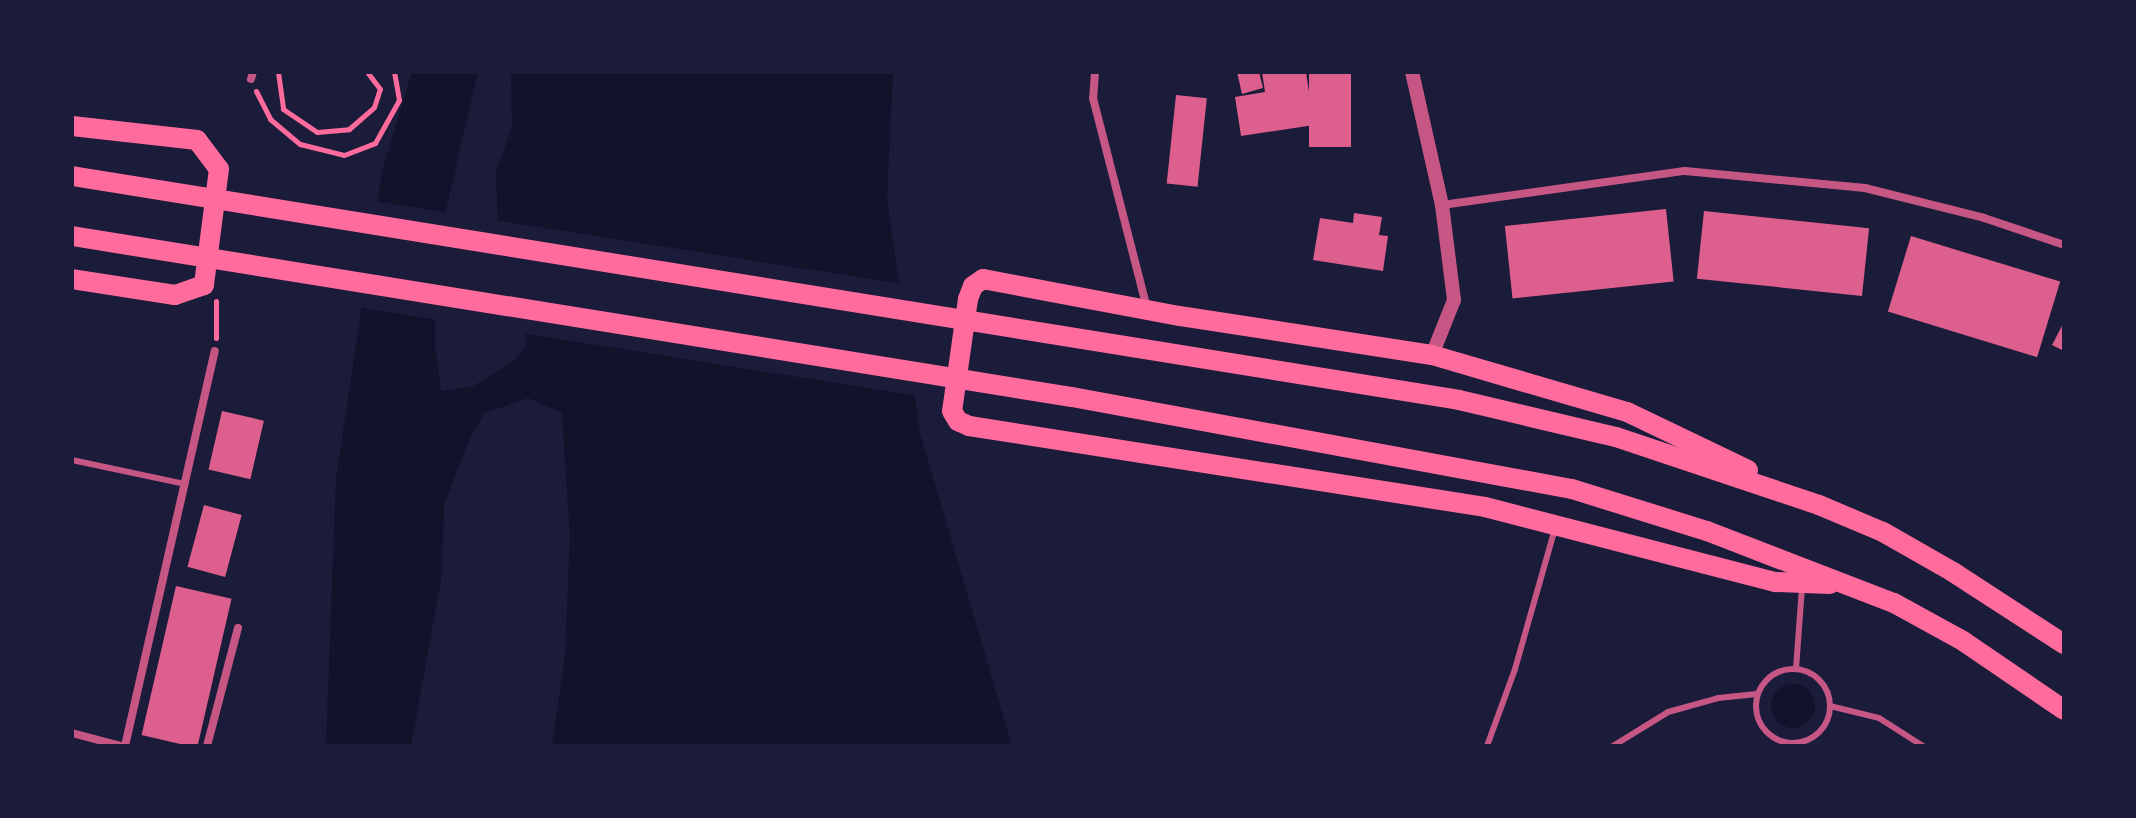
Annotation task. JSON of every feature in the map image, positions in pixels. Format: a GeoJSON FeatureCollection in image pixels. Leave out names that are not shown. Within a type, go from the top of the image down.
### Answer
{"type":"FeatureCollection","features":[{"type":"Feature","properties":{"kind":"main road"},"geometry":{"type":"LineString","coordinates":[[72,126],[197,140],[219,169],[204,285],[175,295],[72,279]]}},
{"type":"Feature","properties":{"kind":"main road"},"geometry":{"type":"LineString","coordinates":[[72,176],[1459,400],[1616,437],[1819,505]]}},
{"type":"Feature","properties":{"kind":"main road"},"geometry":{"type":"LineString","coordinates":[[72,236],[1072,397],[1572,489],[1707,531],[1894,603],[1963,641],[2064,710]]}},
{"type":"Feature","properties":{"kind":"main road"},"geometry":{"type":"LineString","coordinates":[[1846,585],[1775,582],[1485,507],[969,426],[958,421],[952,411],[968,299],[973,286],[983,279],[1147,310],[1432,355],[1627,412],[1907,545],[2064,644]]}},
{"type":"Feature","properties":{"kind":"street"},"geometry":{"type":"LineString","coordinates":[[1095,72],[1093,98],[1147,310]]}},
{"type":"Feature","properties":{"kind":"street"},"geometry":{"type":"LineString","coordinates":[[1412,72],[1442,205],[1454,300],[1432,355]]}},
{"type":"Feature","properties":{"kind":"street"},"geometry":{"type":"LineString","coordinates":[[1442,205],[1685,171],[1865,188],[1984,218],[2064,245]]}},
{"type":"Feature","properties":{"kind":"street"},"geometry":{"type":"LineString","coordinates":[[72,733],[123,746],[215,351]]}},
{"type":"Feature","properties":{"kind":"street"},"geometry":{"type":"LineString","coordinates":[[207,746],[238,628]]}},
{"type":"Feature","properties":{"kind":"lane"},"geometry":{"type":"LineString","coordinates":[[72,460],[185,484]]}},
{"type":"Feature","properties":{"kind":"lane"},"geometry":{"type":"LineString","coordinates":[[1487,746],[1515,669],[1556,525]]}},
{"type":"Feature","properties":{"kind":"lane"},"geometry":{"type":"LineString","coordinates":[[1796,669],[1802,583]]}},
{"type":"Feature","properties":{"kind":"lane"},"geometry":{"type":"LineString","coordinates":[[1796,669],[1809,672],[1825,686],[1830,706],[1821,731],[1805,742],[1786,744],[1762,727],[1757,715],[1757,694],[1769,677],[1779,671],[1796,669]]}},
{"type":"Feature","properties":{"kind":"lane"},"geometry":{"type":"LineString","coordinates":[[1613,746],[1629,733],[1668,712],[1718,698],[1757,694]]}},
{"type":"Feature","properties":{"kind":"lane"},"geometry":{"type":"LineString","coordinates":[[1830,706],[1879,718],[1923,746]]}},
{"type":"Feature","properties":{"kind":"path"},"geometry":{"type":"LineString","coordinates":[[278,72],[283,109],[317,132],[349,129],[374,107],[380,89],[367,72]]}},
{"type":"Feature","properties":{"kind":"path"},"geometry":{"type":"LineString","coordinates":[[252,76],[270,119],[300,144],[344,155],[375,143],[399,100],[394,72]]}},
{"type":"Feature","properties":{"kind":"path"},"geometry":{"type":"LineString","coordinates":[[204,285],[218,303],[215,351]]}},
{"type":"Feature","properties":{"kind":"shaded area"},"geometry":{"type":"Polygon","coordinates":[[[412,72],[478,72],[435,257],[435,345],[441,391],[472,387],[513,361],[527,346],[522,307],[499,249],[496,173],[512,126],[511,72],[893,72],[887,198],[920,433],[1012,746],[552,746],[565,656],[570,536],[562,413],[528,398],[484,413],[468,442],[444,505],[442,574],[411,746],[326,746],[336,479],[382,172],[412,72]]]}},
{"type":"Feature","properties":{"kind":"shaded area"},"geometry":{"type":"Polygon","coordinates":[[[1793,684],[1809,690],[1815,706],[1809,722],[1793,728],[1777,722],[1771,706],[1777,690],[1793,684]]]}},
{"type":"Feature","properties":{"kind":"pier"},"geometry":{"type":"Polygon","coordinates":[[[374,201],[449,213],[439,257],[439,320],[358,307],[374,201]]]}},
{"type":"Feature","properties":{"kind":"pier"},"geometry":{"type":"Polygon","coordinates":[[[494,220],[903,284],[919,396],[521,333],[518,308],[496,250],[494,220]]]}},
{"type":"Feature","properties":{"kind":"building"},"geometry":{"type":"Polygon","coordinates":[[[1237,72],[1259,72],[1263,88],[1242,94],[1237,72]]]}},
{"type":"Feature","properties":{"kind":"building"},"geometry":{"type":"Polygon","coordinates":[[[1262,72],[1306,72],[1314,125],[1241,136],[1235,97],[1265,92],[1262,72]]]}},
{"type":"Feature","properties":{"kind":"building"},"geometry":{"type":"Polygon","coordinates":[[[1309,72],[1351,72],[1351,147],[1309,147],[1309,72]]]}},
{"type":"Feature","properties":{"kind":"building"},"geometry":{"type":"Polygon","coordinates":[[[1176,95],[1207,98],[1198,187],[1167,184],[1176,95]]]}},
{"type":"Feature","properties":{"kind":"building"},"geometry":{"type":"Polygon","coordinates":[[[1666,209],[1674,282],[1513,299],[1505,226],[1666,209]]]}},
{"type":"Feature","properties":{"kind":"building"},"geometry":{"type":"Polygon","coordinates":[[[1704,211],[1869,228],[1862,296],[1697,279],[1704,211]]]}},
{"type":"Feature","properties":{"kind":"building"},"geometry":{"type":"Polygon","coordinates":[[[1354,213],[1382,217],[1379,235],[1388,236],[1383,271],[1313,260],[1320,218],[1353,223],[1354,213]]]}},
{"type":"Feature","properties":{"kind":"building"},"geometry":{"type":"Polygon","coordinates":[[[1911,236],[2060,282],[2037,357],[1888,312],[1911,236]]]}},
{"type":"Feature","properties":{"kind":"building"},"geometry":{"type":"Polygon","coordinates":[[[2064,322],[2064,351],[2052,345],[2064,322]]]}},
{"type":"Feature","properties":{"kind":"building"},"geometry":{"type":"Polygon","coordinates":[[[222,411],[264,421],[250,479],[209,469],[222,411]]]}},
{"type":"Feature","properties":{"kind":"building"},"geometry":{"type":"Polygon","coordinates":[[[204,505],[242,515],[225,577],[187,567],[204,505]]]}},
{"type":"Feature","properties":{"kind":"building"},"geometry":{"type":"Polygon","coordinates":[[[176,586],[232,599],[198,746],[142,735],[176,586]]]}}]}
